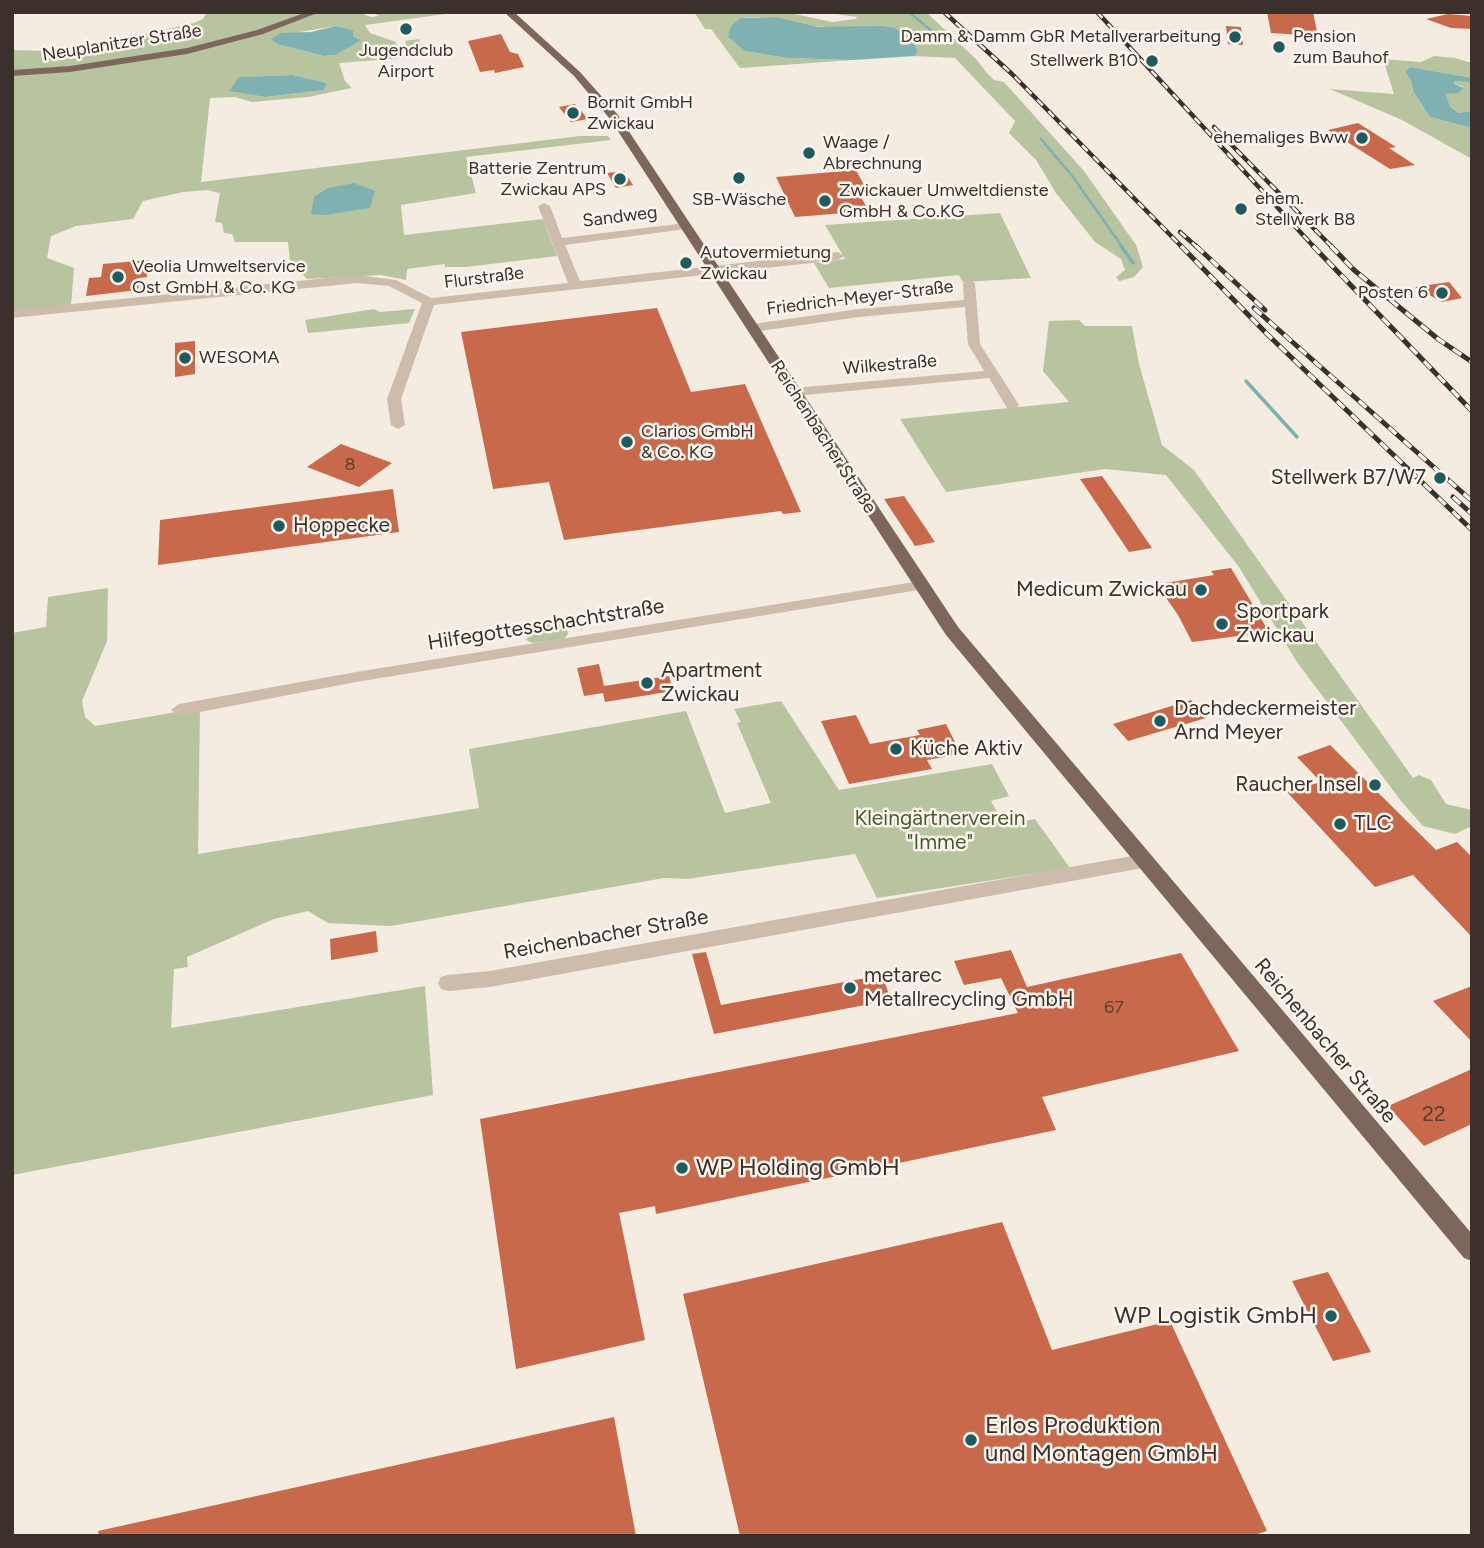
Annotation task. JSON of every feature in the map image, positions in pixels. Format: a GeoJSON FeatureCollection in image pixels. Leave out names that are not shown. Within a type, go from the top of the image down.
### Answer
{"type":"FeatureCollection","features":[{"type":"Feature","properties":{"kind":"main road","name":"Neuplanitzer Straße"},"geometry":{"type":"LineString","coordinates":[[12,73],[70,69],[187,51],[260,32],[316,12]]}},
{"type":"Feature","properties":{"kind":"main road","name":"Reichenbacher Straße"},"geometry":{"type":"LineString","coordinates":[[508,12],[568,66],[608,108],[920,586],[972,656],[1472,1251]]}},
{"type":"Feature","properties":{"kind":"street"},"geometry":{"type":"LineString","coordinates":[[544,206],[575,285]]}},
{"type":"Feature","properties":{"kind":"street","name":"Sandweg"},"geometry":{"type":"LineString","coordinates":[[559,242],[686,226]]}},
{"type":"Feature","properties":{"kind":"street","name":"Flurstraße"},"geometry":{"type":"LineString","coordinates":[[12,314],[357,279],[392,283],[429,302],[838,256]]}},
{"type":"Feature","properties":{"kind":"street"},"geometry":{"type":"LineString","coordinates":[[969,284],[974,344],[990,374],[1012,405]]}},
{"type":"Feature","properties":{"kind":"street"},"geometry":{"type":"LineString","coordinates":[[398,425],[394,399],[429,302]]}},
{"type":"Feature","properties":{"kind":"street","name":"Friedrich-Meyer-Straße"},"geometry":{"type":"LineString","coordinates":[[752,328],[859,313],[971,303]]}},
{"type":"Feature","properties":{"kind":"street","name":"Wilkestraße"},"geometry":{"type":"LineString","coordinates":[[794,392],[990,374]]}},
{"type":"Feature","properties":{"kind":"street","name":"Hilfegottesschachtstraße"},"geometry":{"type":"LineString","coordinates":[[179,710],[356,677],[920,586]]}},
{"type":"Feature","properties":{"kind":"street","name":"Reichenbacher Straße"},"geometry":{"type":"LineString","coordinates":[[448,984],[490,979],[1143,861]]}},
{"type":"Feature","properties":{"kind":"green space"},"geometry":{"type":"Polygon","coordinates":[[[207,12],[357,12],[371,17],[379,16],[371,12],[460,12],[365,25],[370,33],[396,42],[398,50],[408,49],[405,41],[419,39],[422,47],[413,48],[416,57],[339,63],[345,81],[352,88],[308,97],[252,102],[235,97],[210,98],[201,182],[580,136],[608,136],[611,140],[466,157],[476,193],[401,205],[404,235],[543,219],[557,256],[466,267],[445,267],[445,264],[407,269],[406,280],[381,275],[307,279],[290,261],[288,242],[235,242],[232,234],[224,233],[222,223],[215,222],[220,193],[207,190],[183,192],[143,201],[133,219],[76,226],[51,236],[47,258],[74,268],[71,305],[12,311],[12,50],[50,51],[93,46],[203,19],[207,12]],[[336,26],[300,32],[301,50],[324,56],[335,55],[360,39],[353,36],[353,30],[336,26]],[[294,75],[239,77],[230,91],[265,97],[324,90],[327,83],[294,75]]]}},
{"type":"Feature","properties":{"kind":"green space"},"geometry":{"type":"Polygon","coordinates":[[[694,12],[785,12],[832,22],[857,17],[822,12],[926,12],[977,60],[994,80],[1004,82],[1084,171],[1136,245],[1143,267],[1134,277],[1119,281],[1116,277],[1125,270],[1121,259],[1095,242],[1056,193],[1036,160],[1009,133],[1015,121],[955,58],[914,56],[918,52],[881,26],[837,28],[801,25],[775,17],[756,17],[741,18],[728,36],[745,51],[787,58],[853,60],[740,68],[711,29],[705,29],[694,12]]]}},
{"type":"Feature","properties":{"kind":"green space"},"geometry":{"type":"Polygon","coordinates":[[[1434,56],[1472,63],[1472,78],[1410,67],[1405,72],[1411,80],[1413,91],[1430,117],[1472,128],[1472,159],[1402,120],[1330,89],[1394,94],[1383,59],[1421,62],[1434,56]]]}},
{"type":"Feature","properties":{"kind":"green space"},"geometry":{"type":"Polygon","coordinates":[[[1472,79],[1472,111],[1458,113],[1450,108],[1446,94],[1464,87],[1454,84],[1455,81],[1470,82],[1472,79]]]}},
{"type":"Feature","properties":{"kind":"green space"},"geometry":{"type":"Polygon","coordinates":[[[1000,213],[1031,278],[963,282],[959,275],[829,288],[814,263],[845,259],[825,225],[1000,213]]]}},
{"type":"Feature","properties":{"kind":"green space"},"geometry":{"type":"Polygon","coordinates":[[[374,309],[380,312],[415,309],[409,323],[308,333],[305,320],[374,309]]]}},
{"type":"Feature","properties":{"kind":"green space"},"geometry":{"type":"Polygon","coordinates":[[[1079,320],[1085,326],[1132,326],[1139,364],[1162,445],[1194,470],[1413,778],[1419,775],[1431,780],[1446,804],[1472,810],[1472,826],[1455,834],[1423,826],[1401,801],[1297,662],[1239,567],[1166,475],[1105,469],[946,492],[900,419],[1069,402],[1043,371],[1049,321],[1079,320]]]}},
{"type":"Feature","properties":{"kind":"green space","name":"Kleingärtnerverein \"Imme\""},"geometry":{"type":"Polygon","coordinates":[[[108,588],[107,641],[82,701],[85,717],[95,726],[200,708],[198,854],[479,808],[469,749],[686,711],[725,813],[771,803],[737,723],[741,722],[734,709],[781,701],[839,790],[992,764],[1009,796],[991,801],[1004,825],[1035,819],[1070,868],[877,898],[855,854],[687,879],[664,878],[391,926],[328,923],[308,911],[274,919],[187,957],[188,967],[174,969],[171,1028],[425,986],[433,1095],[12,1175],[12,633],[46,627],[48,597],[108,588]]]}},
{"type":"Feature","properties":{"kind":"green space"},"geometry":{"type":"Polygon","coordinates":[[[560,624],[567,629],[568,634],[564,639],[533,643],[526,640],[534,628],[560,624]]]}},
{"type":"Feature","properties":{"kind":"water"},"geometry":{"type":"Polygon","coordinates":[[[775,17],[818,27],[895,28],[913,42],[918,52],[914,56],[853,60],[787,58],[745,51],[728,37],[731,26],[741,18],[775,17]]]}},
{"type":"Feature","properties":{"kind":"water"},"geometry":{"type":"Polygon","coordinates":[[[336,26],[353,30],[353,36],[361,40],[335,55],[324,56],[278,44],[271,39],[281,33],[311,32],[336,26]]]}},
{"type":"Feature","properties":{"kind":"water"},"geometry":{"type":"Polygon","coordinates":[[[1410,67],[1472,78],[1470,82],[1455,81],[1454,84],[1464,88],[1458,93],[1446,94],[1450,107],[1458,113],[1472,111],[1472,128],[1430,117],[1413,91],[1411,80],[1405,72],[1410,67]]]}},
{"type":"Feature","properties":{"kind":"water"},"geometry":{"type":"Polygon","coordinates":[[[293,75],[327,83],[324,90],[265,97],[229,91],[239,77],[293,75]]]}},
{"type":"Feature","properties":{"kind":"water"},"geometry":{"type":"Polygon","coordinates":[[[354,183],[375,191],[370,208],[324,215],[311,214],[314,197],[328,188],[354,183]]]}},
{"type":"Feature","properties":{"kind":"building"},"geometry":{"type":"Polygon","coordinates":[[[1267,12],[1313,12],[1318,36],[1271,33],[1267,12]]]}},
{"type":"Feature","properties":{"kind":"building"},"geometry":{"type":"Polygon","coordinates":[[[1448,14],[1472,16],[1472,29],[1451,28],[1426,19],[1448,14]]]}},
{"type":"Feature","properties":{"kind":"building","name":"Damm & Damm GbR Metallverarbeitung"},"geometry":{"type":"Polygon","coordinates":[[[1226,26],[1241,27],[1243,45],[1228,44],[1226,26]]]}},
{"type":"Feature","properties":{"kind":"building"},"geometry":{"type":"Polygon","coordinates":[[[501,34],[510,52],[518,54],[524,67],[495,73],[494,70],[480,72],[468,41],[501,34]]]}},
{"type":"Feature","properties":{"kind":"building","name":"Bornit GmbH Zwickau"},"geometry":{"type":"Polygon","coordinates":[[[575,104],[588,119],[571,122],[559,107],[575,104]]]}},
{"type":"Feature","properties":{"kind":"building","name":"ehemaliges Bww"},"geometry":{"type":"Polygon","coordinates":[[[1358,123],[1396,147],[1389,148],[1415,165],[1390,169],[1328,130],[1358,123]]]}},
{"type":"Feature","properties":{"kind":"building","name":"Zwickauer Umweltdienste GmbH & Co.KG"},"geometry":{"type":"Polygon","coordinates":[[[856,170],[867,191],[858,192],[869,211],[795,217],[776,177],[856,170]]]}},
{"type":"Feature","properties":{"kind":"building","name":"Batterie Zentrum Zwickau APS"},"geometry":{"type":"Polygon","coordinates":[[[624,171],[633,185],[616,188],[607,173],[624,171]]]}},
{"type":"Feature","properties":{"kind":"building","name":"Veolia Umweltservice Ost GmbH & Co. KG"},"geometry":{"type":"Polygon","coordinates":[[[148,260],[147,277],[139,278],[138,290],[86,296],[89,278],[101,277],[103,264],[148,260]]]}},
{"type":"Feature","properties":{"kind":"building","name":"Posten 6"},"geometry":{"type":"Polygon","coordinates":[[[1449,282],[1462,298],[1442,302],[1415,287],[1449,282]]]}},
{"type":"Feature","properties":{"kind":"building","name":"Clarios GmbH & Co. KG"},"geometry":{"type":"Polygon","coordinates":[[[657,308],[691,392],[745,384],[801,512],[783,514],[781,511],[564,540],[549,482],[493,489],[461,332],[657,308]]]}},
{"type":"Feature","properties":{"kind":"building","name":"WESOMA"},"geometry":{"type":"Polygon","coordinates":[[[195,341],[195,374],[175,377],[175,343],[195,341]]]}},
{"type":"Feature","properties":{"kind":"building"},"geometry":{"type":"Polygon","coordinates":[[[341,444],[392,463],[359,487],[307,467],[341,444]]]}},
{"type":"Feature","properties":{"kind":"building"},"geometry":{"type":"Polygon","coordinates":[[[1102,476],[1152,548],[1129,552],[1080,479],[1102,476]]]}},
{"type":"Feature","properties":{"kind":"building","name":"Hoppecke"},"geometry":{"type":"Polygon","coordinates":[[[393,489],[399,532],[158,565],[160,520],[393,489]]]}},
{"type":"Feature","properties":{"kind":"building"},"geometry":{"type":"Polygon","coordinates":[[[904,496],[935,542],[915,546],[884,499],[904,496]]]}},
{"type":"Feature","properties":{"kind":"building"},"geometry":{"type":"Polygon","coordinates":[[[1231,568],[1269,632],[1192,642],[1178,615],[1153,585],[1214,575],[1211,571],[1231,568]]]}},
{"type":"Feature","properties":{"kind":"building","name":"Apartment Zwickau"},"geometry":{"type":"Polygon","coordinates":[[[599,664],[604,686],[669,676],[673,691],[605,702],[603,693],[584,696],[577,668],[599,664]]]}},
{"type":"Feature","properties":{"kind":"building","name":"Dachdeckermeister Arnd Meyer"},"geometry":{"type":"Polygon","coordinates":[[[1191,700],[1206,718],[1128,741],[1113,724],[1191,700]]]}},
{"type":"Feature","properties":{"kind":"building","name":"Küche Aktiv"},"geometry":{"type":"Polygon","coordinates":[[[856,715],[870,744],[920,735],[917,730],[946,724],[961,754],[927,760],[932,769],[849,784],[821,721],[856,715]]]}},
{"type":"Feature","properties":{"kind":"building"},"geometry":{"type":"Polygon","coordinates":[[[1330,745],[1436,850],[1457,842],[1472,857],[1472,937],[1413,875],[1375,887],[1287,792],[1321,782],[1297,757],[1330,745]]]}},
{"type":"Feature","properties":{"kind":"building"},"geometry":{"type":"Polygon","coordinates":[[[376,931],[378,952],[331,960],[330,939],[376,931]]]}},
{"type":"Feature","properties":{"kind":"building","name":"WP Holding GmbH"},"geometry":{"type":"Polygon","coordinates":[[[1011,950],[1027,987],[1181,953],[1239,1051],[1042,1097],[1056,1130],[656,1214],[655,1206],[619,1213],[645,1340],[516,1369],[480,1119],[1018,1013],[1001,978],[964,985],[954,961],[1011,950]]]}},
{"type":"Feature","properties":{"kind":"building","name":"metarec Metallrecycling GmbH"},"geometry":{"type":"Polygon","coordinates":[[[706,952],[721,1005],[882,975],[891,1000],[714,1034],[692,954],[706,952]]]}},
{"type":"Feature","properties":{"kind":"building"},"geometry":{"type":"Polygon","coordinates":[[[1472,986],[1472,1042],[1433,1001],[1472,986]]]}},
{"type":"Feature","properties":{"kind":"building"},"geometry":{"type":"Polygon","coordinates":[[[1472,1069],[1472,1124],[1424,1146],[1388,1106],[1472,1069]]]}},
{"type":"Feature","properties":{"kind":"building","name":"Erlos Produktion und Montagen GmbH"},"geometry":{"type":"Polygon","coordinates":[[[1002,1222],[1052,1350],[1170,1321],[1267,1531],[1251,1536],[740,1536],[683,1294],[1002,1222]]]}},
{"type":"Feature","properties":{"kind":"building","name":"WP Logistik GmbH"},"geometry":{"type":"Polygon","coordinates":[[[1328,1272],[1371,1352],[1333,1361],[1292,1281],[1328,1272]]]}},
{"type":"Feature","properties":{"kind":"building"},"geometry":{"type":"Polygon","coordinates":[[[614,1417],[636,1536],[99,1536],[98,1531],[614,1417]]]}},
{"type":"Feature","properties":{"kind":"waterway"},"geometry":{"type":"LineString","coordinates":[[909,12],[947,44]]}},
{"type":"Feature","properties":{"kind":"waterway"},"geometry":{"type":"LineString","coordinates":[[1041,139],[1073,177],[1123,248]]}},
{"type":"Feature","properties":{"kind":"waterway"},"geometry":{"type":"LineString","coordinates":[[1121,246],[1133,263]]}},
{"type":"Feature","properties":{"kind":"waterway"},"geometry":{"type":"LineString","coordinates":[[1246,381],[1297,437]]}},
{"type":"Feature","properties":{"kind":"railway"},"geometry":{"type":"LineString","coordinates":[[944,12],[1012,74],[1183,248]]}},
{"type":"Feature","properties":{"kind":"railway"},"geometry":{"type":"LineString","coordinates":[[1097,12],[1315,248]]}},
{"type":"Feature","properties":{"kind":"railway"},"geometry":{"type":"LineString","coordinates":[[1214,127],[1333,248]]}},
{"type":"Feature","properties":{"kind":"railway"},"geometry":{"type":"LineString","coordinates":[[1180,232],[1198,248]]}},
{"type":"Feature","properties":{"kind":"railway"},"geometry":{"type":"LineString","coordinates":[[1181,246],[1268,335],[1472,530]]}},
{"type":"Feature","properties":{"kind":"railway"},"geometry":{"type":"LineString","coordinates":[[1196,246],[1265,310]]}},
{"type":"Feature","properties":{"kind":"railway"},"geometry":{"type":"LineString","coordinates":[[1313,246],[1472,411]]}},
{"type":"Feature","properties":{"kind":"railway"},"geometry":{"type":"LineString","coordinates":[[1331,246],[1354,270],[1438,339],[1472,362]]}},
{"type":"Feature","properties":{"kind":"railway"},"geometry":{"type":"LineString","coordinates":[[1254,308],[1472,501]]}},
{"type":"Feature","properties":{"kind":"railway"},"geometry":{"type":"LineString","coordinates":[[1453,497],[1472,514]]}},
{"type":"Feature","properties":{"kind":"place","name":"Jugendclub Airport"},"geometry":{"type":"Point","coordinates":[406,29]}},
{"type":"Feature","properties":{"kind":"place","name":"Damm & Damm GbR Metallverarbeitung"},"geometry":{"type":"Point","coordinates":[1235,37]}},
{"type":"Feature","properties":{"kind":"place","name":"Pension zum Bauhof"},"geometry":{"type":"Point","coordinates":[1279,47]}},
{"type":"Feature","properties":{"kind":"place","name":"Stellwerk B10"},"geometry":{"type":"Point","coordinates":[1152,61]}},
{"type":"Feature","properties":{"kind":"place","name":"Bornit GmbH Zwickau"},"geometry":{"type":"Point","coordinates":[573,113]}},
{"type":"Feature","properties":{"kind":"place","name":"ehemaliges Bww"},"geometry":{"type":"Point","coordinates":[1362,138]}},
{"type":"Feature","properties":{"kind":"place","name":"Waage / Abrechnung"},"geometry":{"type":"Point","coordinates":[809,153]}},
{"type":"Feature","properties":{"kind":"place","name":"SB-Wäsche"},"geometry":{"type":"Point","coordinates":[739,178]}},
{"type":"Feature","properties":{"kind":"place","name":"Batterie Zentrum Zwickau APS"},"geometry":{"type":"Point","coordinates":[620,179]}},
{"type":"Feature","properties":{"kind":"place","name":"Zwickauer Umweltdienste GmbH & Co.KG"},"geometry":{"type":"Point","coordinates":[825,201]}},
{"type":"Feature","properties":{"kind":"place","name":"ehem. Stellwerk B8"},"geometry":{"type":"Point","coordinates":[1241,209]}},
{"type":"Feature","properties":{"kind":"place","name":"Autovermietung Zwickau"},"geometry":{"type":"Point","coordinates":[686,263]}},
{"type":"Feature","properties":{"kind":"place","name":"Veolia Umweltservice Ost GmbH & Co. KG"},"geometry":{"type":"Point","coordinates":[118,277]}},
{"type":"Feature","properties":{"kind":"place","name":"Posten 6"},"geometry":{"type":"Point","coordinates":[1442,293]}},
{"type":"Feature","properties":{"kind":"place","name":"WESOMA"},"geometry":{"type":"Point","coordinates":[185,358]}},
{"type":"Feature","properties":{"kind":"place","name":"Clarios GmbH & Co. KG"},"geometry":{"type":"Point","coordinates":[627,442]}},
{"type":"Feature","properties":{"kind":"place","name":"Stellwerk B7/W7"},"geometry":{"type":"Point","coordinates":[1440,478]}},
{"type":"Feature","properties":{"kind":"place","name":"Hoppecke"},"geometry":{"type":"Point","coordinates":[279,526]}},
{"type":"Feature","properties":{"kind":"place","name":"Medicum Zwickau"},"geometry":{"type":"Point","coordinates":[1201,590]}},
{"type":"Feature","properties":{"kind":"place","name":"Sportpark Zwickau"},"geometry":{"type":"Point","coordinates":[1222,624]}},
{"type":"Feature","properties":{"kind":"place","name":"Apartment Zwickau"},"geometry":{"type":"Point","coordinates":[647,683]}},
{"type":"Feature","properties":{"kind":"place","name":"Dachdeckermeister Arnd Meyer"},"geometry":{"type":"Point","coordinates":[1160,721]}},
{"type":"Feature","properties":{"kind":"place","name":"Küche Aktiv"},"geometry":{"type":"Point","coordinates":[896,749]}},
{"type":"Feature","properties":{"kind":"place","name":"Raucher Insel"},"geometry":{"type":"Point","coordinates":[1375,785]}},
{"type":"Feature","properties":{"kind":"place","name":"TLC"},"geometry":{"type":"Point","coordinates":[1340,824]}},
{"type":"Feature","properties":{"kind":"place","name":"metarec Metallrecycling GmbH"},"geometry":{"type":"Point","coordinates":[850,988]}},
{"type":"Feature","properties":{"kind":"place","name":"WP Holding GmbH"},"geometry":{"type":"Point","coordinates":[682,1168]}},
{"type":"Feature","properties":{"kind":"place","name":"WP Logistik GmbH"},"geometry":{"type":"Point","coordinates":[1331,1316]}},
{"type":"Feature","properties":{"kind":"place","name":"Erlos Produktion und Montagen GmbH"},"geometry":{"type":"Point","coordinates":[971,1440]}}]}
